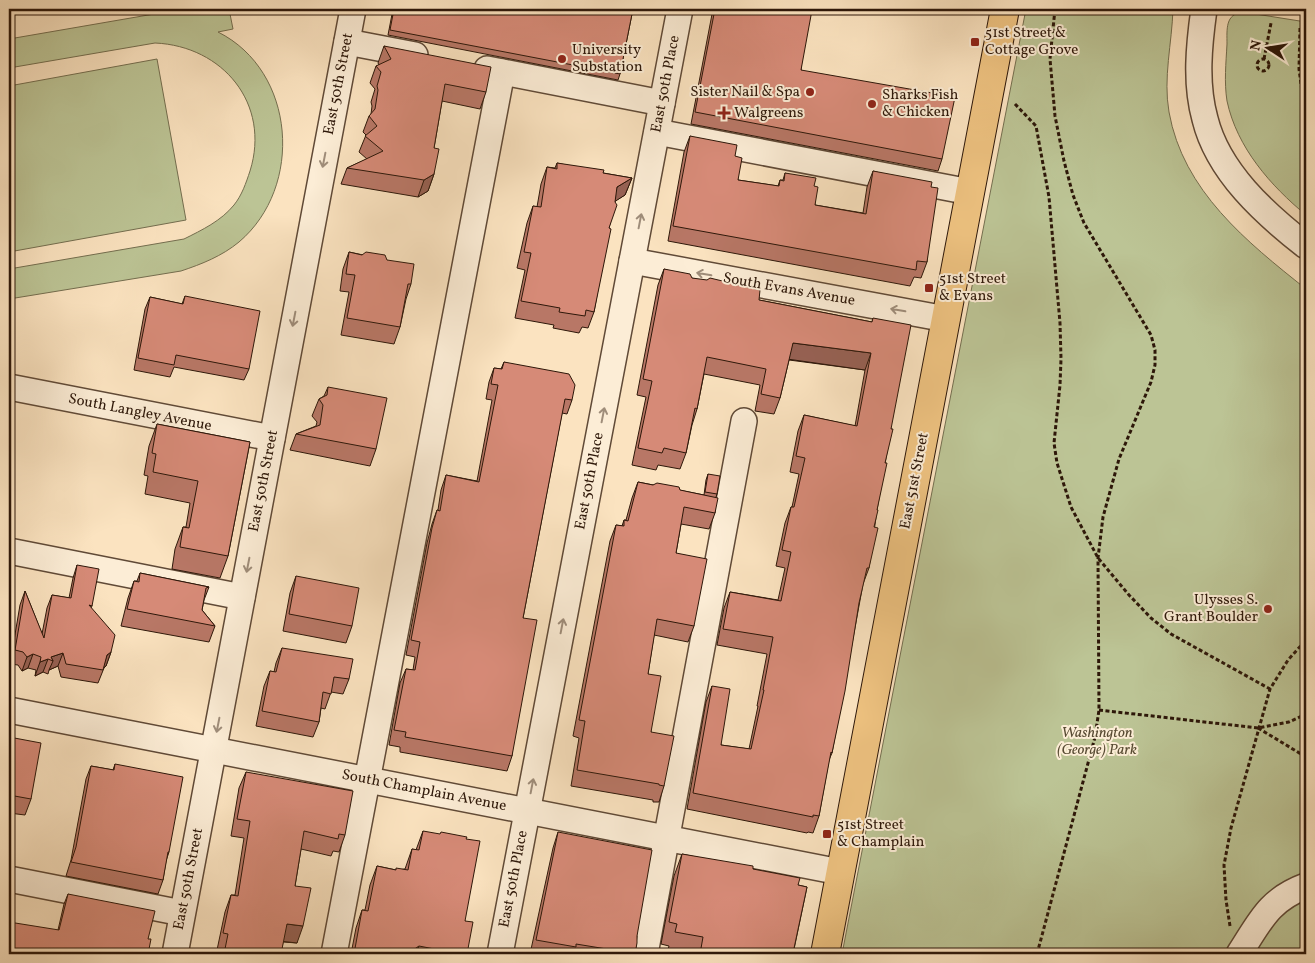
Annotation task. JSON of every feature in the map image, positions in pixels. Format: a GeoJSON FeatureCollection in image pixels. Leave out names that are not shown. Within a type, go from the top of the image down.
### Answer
{"type":"FeatureCollection","features":[{"type":"Feature","properties":{"kind":"main road","name":"East 51st Street"},"geometry":{"type":"LineString","coordinates":[[824,954],[1005,9]]}},
{"type":"Feature","properties":{"kind":"street","name":"East 50th Street"},"geometry":{"type":"LineString","coordinates":[[174,954],[353,9]]}},
{"type":"Feature","properties":{"kind":"street","name":"East 50th Place"},"geometry":{"type":"LineString","coordinates":[[500,954],[680,9]]}},
{"type":"Feature","properties":{"kind":"street"},"geometry":{"type":"LineString","coordinates":[[1204,9],[1199,52],[1199,84],[1205,120],[1214,142],[1230,171],[1248,195],[1282,227],[1306,246]]}},
{"type":"Feature","properties":{"kind":"street"},"geometry":{"type":"LineString","coordinates":[[347,42],[434,59]]}},
{"type":"Feature","properties":{"kind":"street"},"geometry":{"type":"LineString","coordinates":[[463,65],[662,103]]}},
{"type":"Feature","properties":{"kind":"street"},"geometry":{"type":"LineString","coordinates":[[334,954],[502,72]]}},
{"type":"Feature","properties":{"kind":"street"},"geometry":{"type":"LineString","coordinates":[[657,132],[970,192]]}},
{"type":"Feature","properties":{"kind":"street","name":"South Evans Avenue"},"geometry":{"type":"LineString","coordinates":[[632,261],[946,319]]}},
{"type":"Feature","properties":{"kind":"street","name":"South Langley Avenue"},"geometry":{"type":"LineString","coordinates":[[9,387],[272,438]]}},
{"type":"Feature","properties":{"kind":"street"},"geometry":{"type":"LineString","coordinates":[[645,954],[744,421]]}},
{"type":"Feature","properties":{"kind":"street"},"geometry":{"type":"LineString","coordinates":[[9,551],[242,598]]}},
{"type":"Feature","properties":{"kind":"street","name":"South Champlain Avenue"},"geometry":{"type":"LineString","coordinates":[[9,710],[840,872]]}},
{"type":"Feature","properties":{"kind":"street"},"geometry":{"type":"LineString","coordinates":[[9,879],[182,913]]}},
{"type":"Feature","properties":{"kind":"street"},"geometry":{"type":"LineString","coordinates":[[1239,954],[1267,910],[1290,892],[1306,886]]}},
{"type":"Feature","properties":{"kind":"path"},"geometry":{"type":"LineString","coordinates":[[1037,954],[1095,736],[1099,710],[1098,558],[1104,517],[1119,458],[1152,382],[1155,364],[1155,350],[1151,335],[1084,224],[1073,196],[1055,116],[1050,59],[1055,9]]}},
{"type":"Feature","properties":{"kind":"path"},"geometry":{"type":"LineString","coordinates":[[1264,59],[1271,23]]}},
{"type":"Feature","properties":{"kind":"path"},"geometry":{"type":"LineString","coordinates":[[1300,28],[1299,69],[1306,121]]}},
{"type":"Feature","properties":{"kind":"path"},"geometry":{"type":"LineString","coordinates":[[1015,104],[1036,126],[1049,197],[1060,323],[1060,385],[1054,444],[1057,463],[1071,507],[1098,558],[1150,618],[1171,634],[1270,689]]}},
{"type":"Feature","properties":{"kind":"path"},"geometry":{"type":"LineString","coordinates":[[1231,927],[1226,900],[1224,865],[1230,828],[1270,689],[1288,660],[1306,640]]}},
{"type":"Feature","properties":{"kind":"path"},"geometry":{"type":"LineString","coordinates":[[1099,710],[1258,728],[1289,722],[1306,714]]}},
{"type":"Feature","properties":{"kind":"path"},"geometry":{"type":"LineString","coordinates":[[1258,728],[1306,757]]}},
{"type":"Feature","properties":{"kind":"green space"},"geometry":{"type":"Polygon","coordinates":[[[183,9],[229,9],[233,29],[218,32],[244,50],[263,74],[276,101],[282,131],[281,162],[274,191],[260,219],[239,242],[226,251],[212,259],[181,271],[9,299],[9,269],[184,239],[204,229],[229,211],[239,197],[250,171],[255,146],[254,123],[247,102],[236,83],[220,67],[201,55],[179,47],[155,43],[9,68],[9,39],[183,9]]]}},
{"type":"Feature","properties":{"kind":"green space","name":"Washington (George) Park"},"geometry":{"type":"Polygon","coordinates":[[[1026,9],[1173,9],[1167,73],[1167,99],[1176,140],[1188,166],[1203,190],[1240,233],[1306,289],[1306,954],[842,954],[1026,9]]]}},
{"type":"Feature","properties":{"kind":"green space"},"geometry":{"type":"Polygon","coordinates":[[[1243,12],[1306,22],[1306,215],[1280,192],[1257,165],[1239,135],[1232,118],[1227,101],[1226,87],[1227,28],[1233,16],[1243,12]]]}},
{"type":"Feature","properties":{"kind":"green space"},"geometry":{"type":"Polygon","coordinates":[[[157,59],[186,220],[9,252],[9,86],[157,59]]]}},
{"type":"Feature","properties":{"kind":"building","name":"University Substation"},"geometry":{"type":"Polygon","coordinates":[[[394,9],[633,9],[620,74],[390,30],[394,9]]]}},
{"type":"Feature","properties":{"kind":"building"},"geometry":{"type":"Polygon","coordinates":[[[715,9],[812,10],[801,70],[955,97],[942,159],[695,112],[715,9]]]}},
{"type":"Feature","properties":{"kind":"building"},"geometry":{"type":"Polygon","coordinates":[[[384,46],[491,67],[486,92],[445,84],[434,148],[439,149],[434,174],[424,180],[347,168],[383,151],[365,136],[377,126],[369,116],[375,109],[377,86],[381,72],[376,66],[391,59],[384,46]]]}},
{"type":"Feature","properties":{"kind":"building"},"geometry":{"type":"Polygon","coordinates":[[[690,136],[737,145],[735,156],[742,158],[738,180],[779,186],[780,180],[784,181],[785,173],[816,178],[814,186],[818,187],[815,205],[866,214],[873,171],[932,182],[931,187],[938,188],[927,262],[917,261],[916,270],[673,226],[690,136]]]}},
{"type":"Feature","properties":{"kind":"building"},"geometry":{"type":"Polygon","coordinates":[[[557,163],[604,170],[603,173],[632,178],[617,187],[615,202],[617,205],[609,228],[611,229],[594,312],[586,310],[585,316],[559,312],[560,308],[521,301],[531,253],[524,252],[533,206],[541,207],[547,167],[557,169],[557,163]]]}},
{"type":"Feature","properties":{"kind":"building"},"geometry":{"type":"Polygon","coordinates":[[[349,252],[362,255],[366,252],[385,255],[387,260],[414,264],[411,284],[408,284],[400,327],[347,318],[355,275],[346,274],[349,252]]]}},
{"type":"Feature","properties":{"kind":"building"},"geometry":{"type":"Polygon","coordinates":[[[664,269],[690,274],[692,278],[707,280],[710,278],[760,290],[759,300],[872,322],[873,318],[911,325],[874,527],[878,528],[859,603],[845,691],[819,816],[813,815],[813,817],[693,793],[712,686],[730,689],[721,745],[751,749],[764,690],[773,637],[723,629],[730,592],[781,601],[791,552],[782,550],[791,507],[794,507],[805,458],[796,456],[804,415],[857,426],[871,353],[793,343],[780,398],[761,394],[766,369],[707,357],[686,453],[664,448],[662,453],[638,448],[652,381],[643,379],[664,269]]]}},
{"type":"Feature","properties":{"kind":"building"},"geometry":{"type":"Polygon","coordinates":[[[185,296],[260,311],[249,369],[176,355],[174,365],[138,358],[150,297],[183,304],[185,296]]]}},
{"type":"Feature","properties":{"kind":"building"},"geometry":{"type":"Polygon","coordinates":[[[504,362],[569,374],[575,385],[572,400],[565,399],[523,618],[537,620],[512,756],[405,737],[406,732],[394,730],[406,669],[415,670],[420,642],[411,640],[432,528],[437,510],[440,511],[446,475],[479,482],[498,385],[491,384],[494,368],[502,369],[504,362]]]}},
{"type":"Feature","properties":{"kind":"building"},"geometry":{"type":"Polygon","coordinates":[[[328,387],[387,398],[376,449],[296,434],[320,425],[323,405],[319,399],[327,395],[328,387]]]}},
{"type":"Feature","properties":{"kind":"building"},"geometry":{"type":"Polygon","coordinates":[[[157,424],[250,442],[228,556],[180,547],[183,527],[189,528],[198,481],[153,472],[156,454],[152,453],[157,424]]]}},
{"type":"Feature","properties":{"kind":"building"},"geometry":{"type":"Polygon","coordinates":[[[708,474],[720,476],[717,494],[705,492],[708,474]]]}},
{"type":"Feature","properties":{"kind":"building"},"geometry":{"type":"Polygon","coordinates":[[[638,482],[679,487],[680,490],[718,498],[715,513],[684,507],[676,553],[707,559],[694,626],[657,619],[648,674],[661,676],[651,732],[674,736],[664,786],[577,770],[585,721],[579,720],[616,525],[624,526],[624,520],[628,521],[638,482]]]}},
{"type":"Feature","properties":{"kind":"building"},"geometry":{"type":"Polygon","coordinates":[[[77,565],[99,569],[92,606],[89,605],[115,635],[111,652],[107,655],[103,670],[66,664],[63,653],[51,657],[53,661],[48,659],[40,662],[41,657],[33,654],[27,657],[23,652],[15,650],[25,591],[44,638],[52,595],[71,598],[77,565]]]}},
{"type":"Feature","properties":{"kind":"building"},"geometry":{"type":"Polygon","coordinates":[[[140,573],[209,587],[206,588],[202,610],[215,626],[127,609],[134,581],[139,582],[140,573]]]}},
{"type":"Feature","properties":{"kind":"building"},"geometry":{"type":"Polygon","coordinates":[[[296,576],[359,588],[352,626],[289,614],[296,576]]]}},
{"type":"Feature","properties":{"kind":"building"},"geometry":{"type":"Polygon","coordinates":[[[282,648],[353,659],[349,679],[334,677],[331,694],[323,692],[319,722],[262,711],[270,671],[276,672],[282,648]]]}},
{"type":"Feature","properties":{"kind":"building"},"geometry":{"type":"Polygon","coordinates":[[[9,737],[41,743],[31,799],[9,795],[9,737]]]}},
{"type":"Feature","properties":{"kind":"building"},"geometry":{"type":"Polygon","coordinates":[[[115,764],[183,777],[163,880],[71,862],[76,847],[91,766],[114,770],[115,764]]]}},
{"type":"Feature","properties":{"kind":"building"},"geometry":{"type":"Polygon","coordinates":[[[246,772],[353,791],[345,835],[339,834],[338,839],[304,831],[295,886],[311,888],[303,926],[287,924],[281,954],[224,954],[228,934],[223,933],[231,895],[238,896],[250,821],[237,819],[246,772]]]}},
{"type":"Feature","properties":{"kind":"building"},"geometry":{"type":"Polygon","coordinates":[[[423,831],[440,834],[441,832],[480,841],[465,921],[473,922],[467,954],[419,946],[407,954],[354,954],[362,910],[368,911],[377,866],[396,870],[396,868],[408,870],[412,849],[419,850],[423,831]]]}},
{"type":"Feature","properties":{"kind":"building"},"geometry":{"type":"Polygon","coordinates":[[[558,832],[652,850],[635,954],[618,954],[619,951],[576,944],[576,947],[536,940],[558,832]]]}},
{"type":"Feature","properties":{"kind":"building"},"geometry":{"type":"Polygon","coordinates":[[[682,854],[753,866],[753,869],[800,878],[798,885],[807,887],[793,953],[700,954],[703,937],[675,932],[677,924],[669,922],[682,854]]]}},
{"type":"Feature","properties":{"kind":"building"},"geometry":{"type":"Polygon","coordinates":[[[68,894],[155,911],[148,939],[151,939],[148,954],[9,954],[9,922],[59,930],[68,894]]]}},
{"type":"Feature","properties":{"kind":"place","name":"51st Street & Cottage Grove"},"geometry":{"type":"Point","coordinates":[975,42]}},
{"type":"Feature","properties":{"kind":"place","name":"University Substation"},"geometry":{"type":"Point","coordinates":[562,59]}},
{"type":"Feature","properties":{"kind":"place","name":"Sister Nail & Spa"},"geometry":{"type":"Point","coordinates":[810,92]}},
{"type":"Feature","properties":{"kind":"place","name":"Sharks Fish & Chicken"},"geometry":{"type":"Point","coordinates":[872,104]}},
{"type":"Feature","properties":{"kind":"place","name":"Walgreens"},"geometry":{"type":"Point","coordinates":[724,113]}},
{"type":"Feature","properties":{"kind":"place","name":"51st Street & Evans"},"geometry":{"type":"Point","coordinates":[929,288]}},
{"type":"Feature","properties":{"kind":"place","name":"Ulysses S. Grant Boulder"},"geometry":{"type":"Point","coordinates":[1268,609]}},
{"type":"Feature","properties":{"kind":"place","name":"51st Street & Champlain"},"geometry":{"type":"Point","coordinates":[827,834]}}]}
